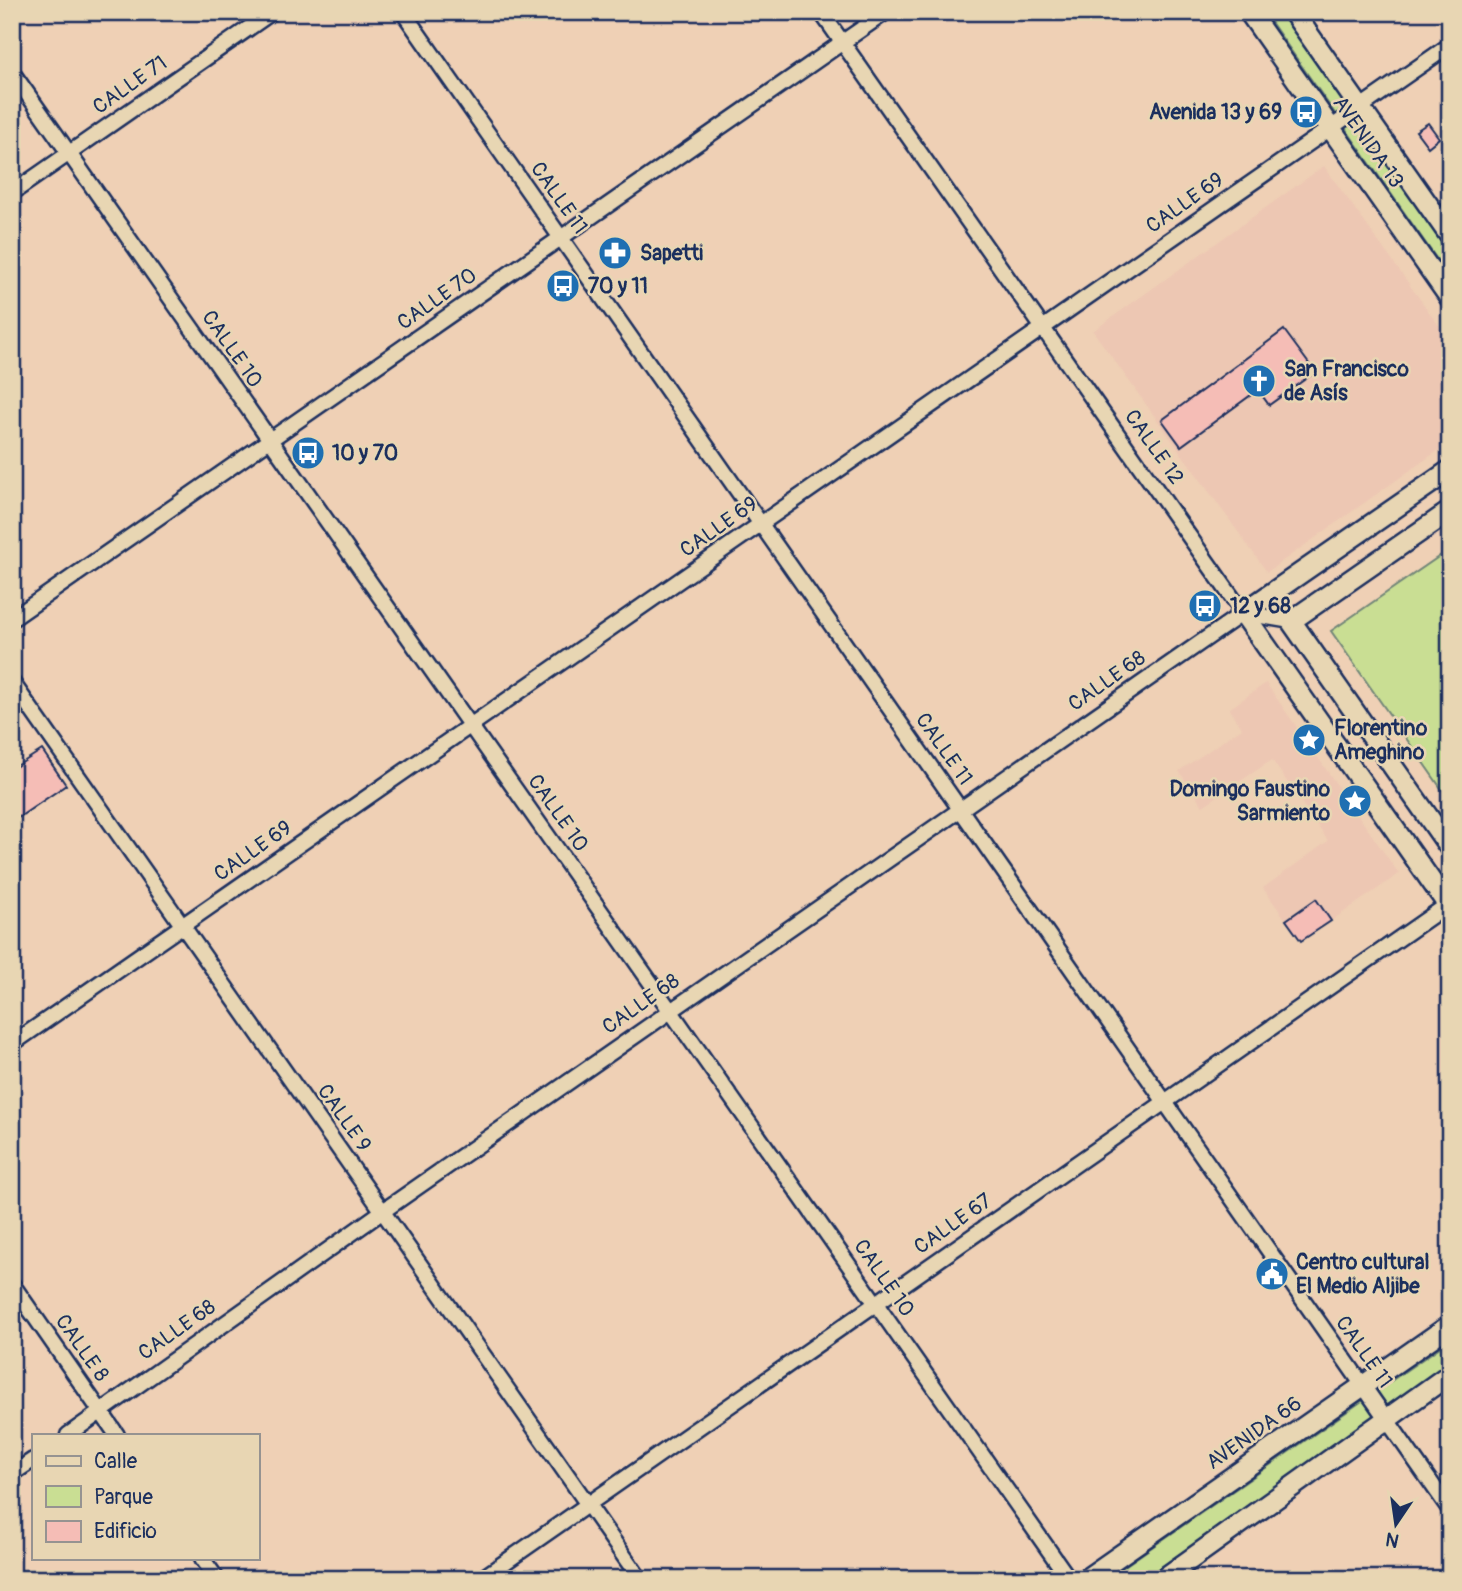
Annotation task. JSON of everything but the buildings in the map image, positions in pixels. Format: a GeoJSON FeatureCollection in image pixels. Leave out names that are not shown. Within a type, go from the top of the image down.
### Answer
{"type":"FeatureCollection","features":[{"type":"Feature","properties":{"kind":"main road","name":"AVENIDA 13"},"geometry":{"type":"LineString","coordinates":[[1249,12],[1450,298]]}},
{"type":"Feature","properties":{"kind":"main road","name":"AVENIDA 13"},"geometry":{"type":"LineString","coordinates":[[1293,12],[1450,236]]}},
{"type":"Feature","properties":{"kind":"main road","name":"CALLE 68"},"geometry":{"type":"LineString","coordinates":[[1243,614],[1450,470]]}},
{"type":"Feature","properties":{"kind":"main road"},"geometry":{"type":"LineString","coordinates":[[1450,510],[1290,621],[1450,848]]}},
{"type":"Feature","properties":{"kind":"main road","name":"CALLE 12"},"geometry":{"type":"LineString","coordinates":[[1243,614],[1449,905]]}},
{"type":"Feature","properties":{"kind":"main road","name":"AVENIDA 66"},"geometry":{"type":"LineString","coordinates":[[1086,1579],[1450,1325]]}},
{"type":"Feature","properties":{"kind":"main road"},"geometry":{"type":"LineString","coordinates":[[1163,1579],[1450,1374]]}},
{"type":"Feature","properties":{"kind":"street","name":"CALLE 71"},"geometry":{"type":"LineString","coordinates":[[12,193],[272,12]]}},
{"type":"Feature","properties":{"kind":"street","name":"CALLE 11"},"geometry":{"type":"LineString","coordinates":[[403,12],[1450,1510]]}},
{"type":"Feature","properties":{"kind":"street","name":"CALLE 12"},"geometry":{"type":"LineString","coordinates":[[821,12],[1243,614]]}},
{"type":"Feature","properties":{"kind":"street","name":"CALLE 70"},"geometry":{"type":"LineString","coordinates":[[12,619],[886,12]]}},
{"type":"Feature","properties":{"kind":"street","name":"CALLE 69"},"geometry":{"type":"LineString","coordinates":[[12,1044],[1450,45]]}},
{"type":"Feature","properties":{"kind":"street","name":"CALLE 10"},"geometry":{"type":"LineString","coordinates":[[12,72],[1069,1579]]}},
{"type":"Feature","properties":{"kind":"street"},"geometry":{"type":"LineString","coordinates":[[1243,614],[1290,621]]}},
{"type":"Feature","properties":{"kind":"street","name":"CALLE 68"},"geometry":{"type":"LineString","coordinates":[[69,1434],[383,1211],[1243,614]]}},
{"type":"Feature","properties":{"kind":"street","name":"CALLE 9"},"geometry":{"type":"LineString","coordinates":[[12,682],[640,1579]]}},
{"type":"Feature","properties":{"kind":"street","name":"CALLE 67"},"geometry":{"type":"LineString","coordinates":[[481,1579],[1449,905]]}},
{"type":"Feature","properties":{"kind":"street","name":"CALLE 8"},"geometry":{"type":"LineString","coordinates":[[12,1284],[116,1434]]}},
{"type":"Feature","properties":{"kind":"street"},"geometry":{"type":"LineString","coordinates":[[12,1474],[32,1461]]}},
{"type":"Feature","properties":{"kind":"street"},"geometry":{"type":"LineString","coordinates":[[203,1560],[217,1579]]}},
{"type":"Feature","properties":{"kind":"shaded area"},"geometry":{"type":"Polygon","coordinates":[[[1324,166],[1450,341],[1450,442],[1267,572],[1093,331],[1324,166]]]}},
{"type":"Feature","properties":{"kind":"shaded area"},"geometry":{"type":"Polygon","coordinates":[[[1266,683],[1399,874],[1331,921],[1316,900],[1286,920],[1263,888],[1328,841],[1272,760],[1203,806],[1179,771],[1242,728],[1229,709],[1266,683]]]}},
{"type":"Feature","properties":{"kind":"green space"},"geometry":{"type":"Polygon","coordinates":[[[1264,12],[1283,12],[1450,249],[1450,278],[1264,12]]]}},
{"type":"Feature","properties":{"kind":"green space"},"geometry":{"type":"Polygon","coordinates":[[[1450,549],[1450,801],[1331,631],[1450,549]]]}},
{"type":"Feature","properties":{"kind":"green space"},"geometry":{"type":"Polygon","coordinates":[[[1450,1340],[1450,1365],[1144,1579],[1106,1579],[1450,1340]]]}},
{"type":"Feature","properties":{"kind":"place","name":"Avenida 13 y 69"},"geometry":{"type":"Point","coordinates":[1306,112]}},
{"type":"Feature","properties":{"kind":"place","name":"Sapetti"},"geometry":{"type":"Point","coordinates":[615,253]}},
{"type":"Feature","properties":{"kind":"place","name":"70 y 11"},"geometry":{"type":"Point","coordinates":[563,286]}},
{"type":"Feature","properties":{"kind":"place","name":"San Francisco de Asís"},"geometry":{"type":"Point","coordinates":[1259,381]}},
{"type":"Feature","properties":{"kind":"place","name":"10 y 70"},"geometry":{"type":"Point","coordinates":[308,453]}},
{"type":"Feature","properties":{"kind":"place","name":"12 y 68"},"geometry":{"type":"Point","coordinates":[1205,606]}},
{"type":"Feature","properties":{"kind":"place","name":"Florentino Ameghino"},"geometry":{"type":"Point","coordinates":[1309,740]}},
{"type":"Feature","properties":{"kind":"place","name":"Domingo Faustino Sarmiento"},"geometry":{"type":"Point","coordinates":[1355,801]}},
{"type":"Feature","properties":{"kind":"place","name":"Centro cultural El Medio Aljibe"},"geometry":{"type":"Point","coordinates":[1272,1274]}}]}
